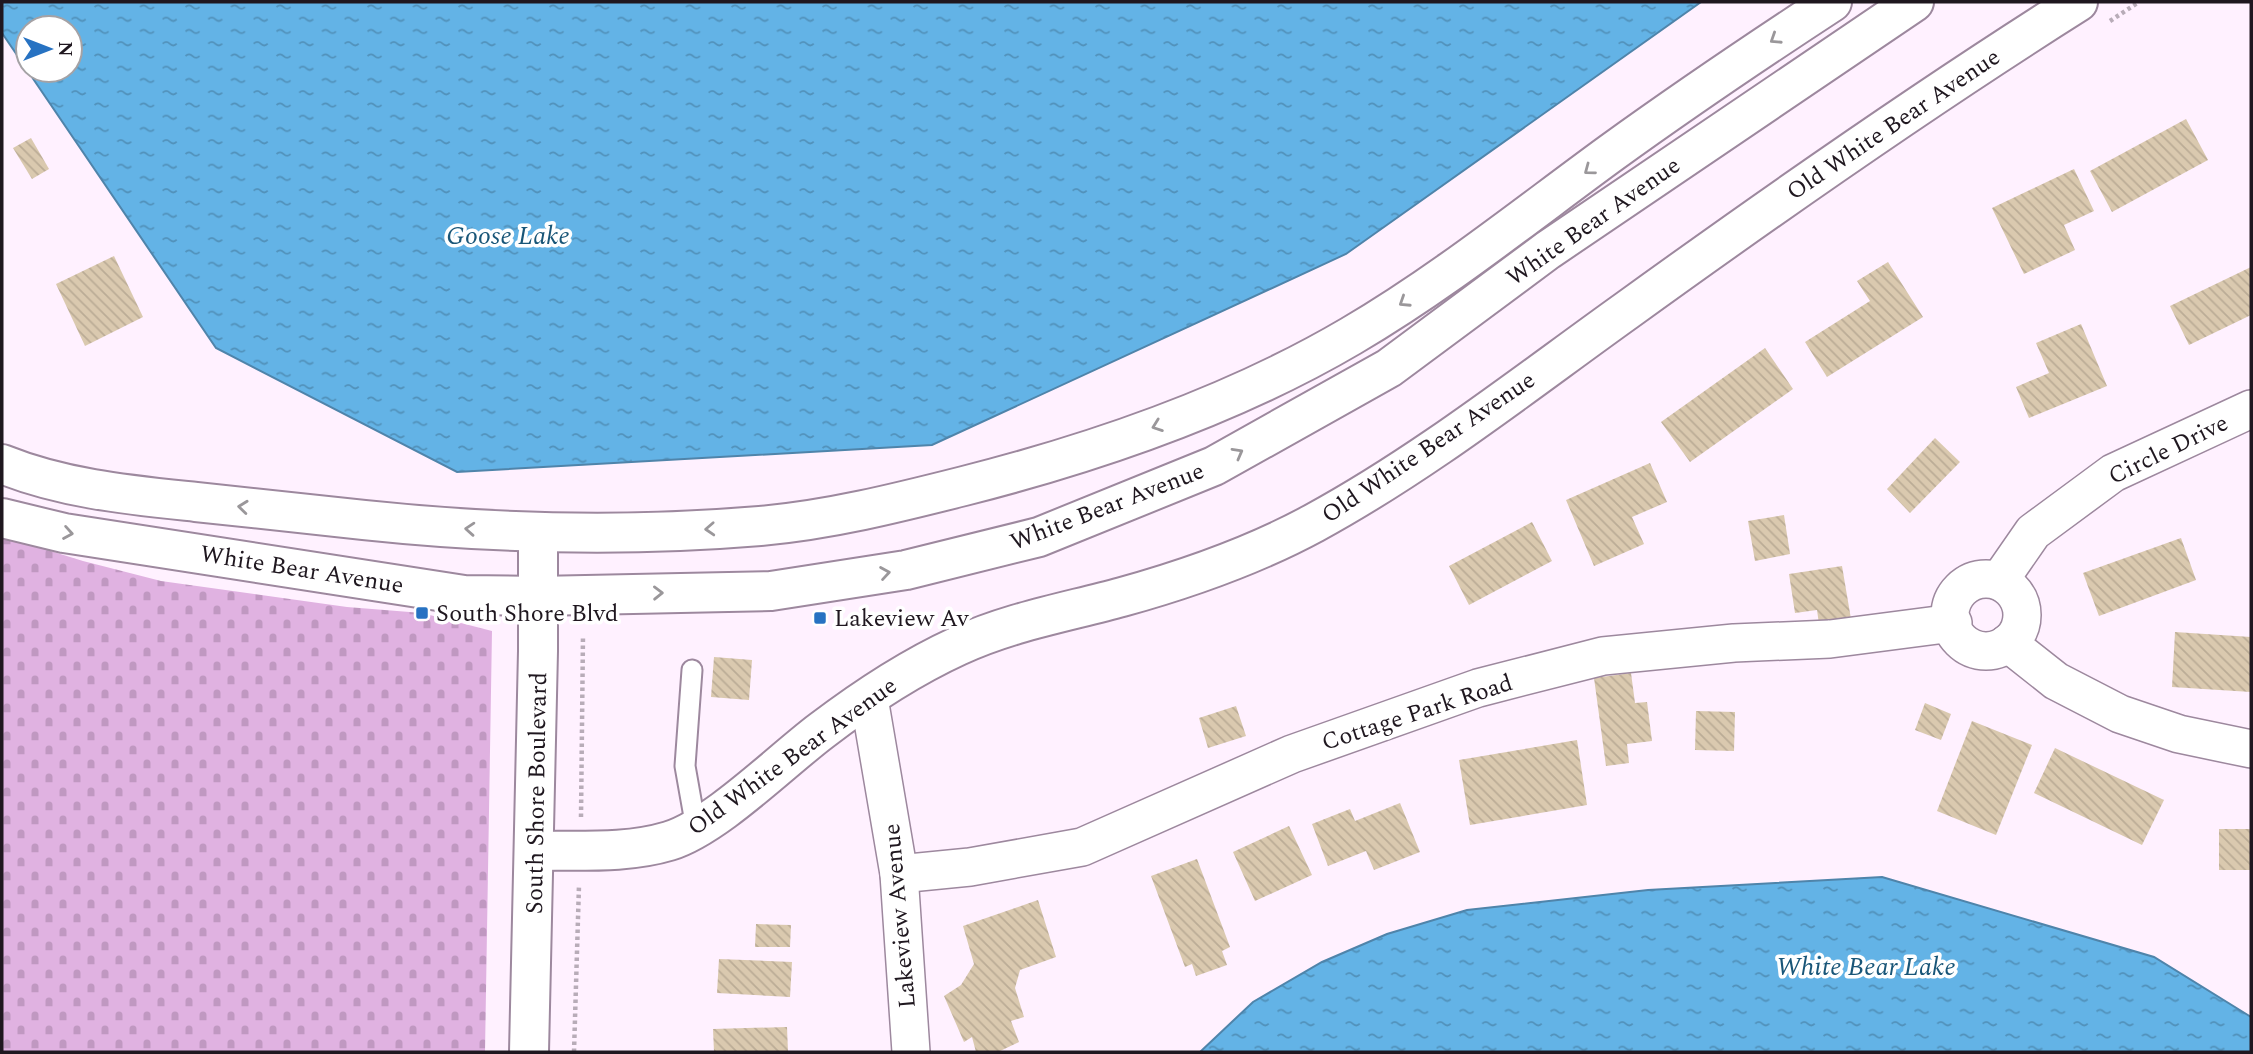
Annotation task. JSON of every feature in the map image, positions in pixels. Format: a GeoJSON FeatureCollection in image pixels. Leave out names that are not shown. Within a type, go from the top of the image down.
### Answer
{"type":"FeatureCollection","features":[{"type":"Feature","properties":{"kind":"main road","name":"White Bear Avenue"},"geometry":{"type":"LineString","coordinates":[[2,464],[68,485],[119,494],[412,525],[538,534],[641,533],[761,526],[825,518],[1038,467],[1168,423],[1350,337],[1462,264],[1644,130],[1832,2]]}},
{"type":"Feature","properties":{"kind":"main road","name":"White Bear Avenue"},"geometry":{"type":"LineString","coordinates":[[2,518],[64,533],[464,595],[771,591],[906,570],[1039,537],[1214,466],[1389,368],[1548,250],[1914,2]]}},
{"type":"Feature","properties":{"kind":"main road","name":"Old White Bear Avenue"},"geometry":{"type":"LineString","coordinates":[[535,852],[638,849],[674,840],[696,828],[869,698],[905,674],[960,645],[1015,626],[1127,596],[1233,560],[1309,526],[1374,488],[1781,200],[1976,66],[2078,2]]}},
{"type":"Feature","properties":{"kind":"main road","name":"South Shore Boulevard"},"geometry":{"type":"LineString","coordinates":[[529,1052],[535,852],[538,534]]}},
{"type":"Feature","properties":{"kind":"street","name":"Circle Drive"},"geometry":{"type":"LineString","coordinates":[[1999,581],[2033,532],[2113,473],[2251,409]]}},
{"type":"Feature","properties":{"kind":"street"},"geometry":{"type":"LineString","coordinates":[[1987,579],[1999,581],[2018,597],[2022,609],[2021,623],[2008,643],[1994,650],[1972,648],[1962,641],[1952,623],[1953,602],[1966,585],[1987,579]]}},
{"type":"Feature","properties":{"kind":"street","name":"Cottage Park Road"},"geometry":{"type":"LineString","coordinates":[[899,874],[970,867],[1082,847],[1292,754],[1478,688],[1603,656],[1734,643],[1830,639],[1952,623]]}},
{"type":"Feature","properties":{"kind":"street"},"geometry":{"type":"LineString","coordinates":[[2008,643],[2056,681],[2120,714],[2179,734],[2251,749]]}},
{"type":"Feature","properties":{"kind":"street","name":"Lakeview Avenue"},"geometry":{"type":"LineString","coordinates":[[869,698],[899,874],[911,1052]]}},
{"type":"Feature","properties":{"kind":"lane"},"geometry":{"type":"LineString","coordinates":[[692,670],[685,766],[696,828]]}},
{"type":"Feature","properties":{"kind":"green space"},"geometry":{"type":"Polygon","coordinates":[[[2,536],[161,581],[347,607],[422,613],[492,631],[485,1052],[2,1052],[2,536]]]}},
{"type":"Feature","properties":{"kind":"water","name":"Goose Lake"},"geometry":{"type":"Polygon","coordinates":[[[2,2],[1701,2],[1346,254],[932,445],[457,472],[216,348],[37,84],[84,84],[84,14],[14,14],[14,51],[2,33],[2,2]]]}},
{"type":"Feature","properties":{"kind":"water","name":"White Bear Lake"},"geometry":{"type":"Polygon","coordinates":[[[1882,877],[2154,957],[2251,1017],[2251,1052],[1200,1052],[1253,1002],[1322,962],[1387,934],[1467,910],[1648,890],[1882,877]]]}},
{"type":"Feature","properties":{"kind":"building"},"geometry":{"type":"Polygon","coordinates":[[[2186,119],[2208,160],[2112,212],[2090,171],[2186,119]]]}},
{"type":"Feature","properties":{"kind":"building"},"geometry":{"type":"Polygon","coordinates":[[[31,138],[49,169],[32,179],[13,148],[31,138]]]}},
{"type":"Feature","properties":{"kind":"building"},"geometry":{"type":"Polygon","coordinates":[[[2074,169],[2094,211],[2064,225],[2075,250],[2024,274],[1992,208],[2074,169]]]}},
{"type":"Feature","properties":{"kind":"building"},"geometry":{"type":"Polygon","coordinates":[[[114,256],[143,317],[85,346],[56,284],[114,256]]]}},
{"type":"Feature","properties":{"kind":"building"},"geometry":{"type":"Polygon","coordinates":[[[1888,262],[1923,317],[1827,377],[1805,342],[1870,301],[1857,281],[1888,262]]]}},
{"type":"Feature","properties":{"kind":"building"},"geometry":{"type":"Polygon","coordinates":[[[2251,267],[2251,315],[2189,345],[2170,306],[2251,267]]]}},
{"type":"Feature","properties":{"kind":"building"},"geometry":{"type":"Polygon","coordinates":[[[2081,324],[2107,386],[2029,418],[2016,387],[2049,373],[2036,343],[2081,324]]]}},
{"type":"Feature","properties":{"kind":"building"},"geometry":{"type":"Polygon","coordinates":[[[1765,348],[1793,389],[1690,462],[1661,422],[1765,348]]]}},
{"type":"Feature","properties":{"kind":"building"},"geometry":{"type":"Polygon","coordinates":[[[1935,438],[1960,462],[1910,513],[1887,489],[1935,438]]]}},
{"type":"Feature","properties":{"kind":"building"},"geometry":{"type":"Polygon","coordinates":[[[1650,463],[1667,502],[1632,517],[1644,544],[1594,566],[1566,500],[1650,463]]]}},
{"type":"Feature","properties":{"kind":"building"},"geometry":{"type":"Polygon","coordinates":[[[1784,515],[1790,554],[1755,561],[1748,521],[1784,515]]]}},
{"type":"Feature","properties":{"kind":"building"},"geometry":{"type":"Polygon","coordinates":[[[1532,522],[1552,561],[1469,605],[1449,566],[1532,522]]]}},
{"type":"Feature","properties":{"kind":"building"},"geometry":{"type":"Polygon","coordinates":[[[2181,538],[2196,580],[2099,616],[2083,573],[2181,538]]]}},
{"type":"Feature","properties":{"kind":"building"},"geometry":{"type":"Polygon","coordinates":[[[1842,566],[1851,619],[1819,624],[1817,610],[1795,613],[1789,574],[1842,566]]]}},
{"type":"Feature","properties":{"kind":"building"},"geometry":{"type":"Polygon","coordinates":[[[2175,632],[2251,637],[2251,692],[2172,687],[2175,632]]]}},
{"type":"Feature","properties":{"kind":"building"},"geometry":{"type":"Polygon","coordinates":[[[714,657],[752,660],[749,700],[711,697],[714,657]]]}},
{"type":"Feature","properties":{"kind":"building"},"geometry":{"type":"Polygon","coordinates":[[[1631,673],[1635,703],[1647,702],[1652,741],[1627,744],[1629,763],[1606,766],[1594,678],[1631,673]]]}},
{"type":"Feature","properties":{"kind":"building"},"geometry":{"type":"Polygon","coordinates":[[[1925,703],[1951,714],[1941,740],[1915,730],[1925,703]]]}},
{"type":"Feature","properties":{"kind":"building"},"geometry":{"type":"Polygon","coordinates":[[[1236,706],[1246,736],[1208,748],[1199,718],[1236,706]]]}},
{"type":"Feature","properties":{"kind":"building"},"geometry":{"type":"Polygon","coordinates":[[[1696,711],[1735,712],[1734,751],[1695,750],[1696,711]]]}},
{"type":"Feature","properties":{"kind":"building"},"geometry":{"type":"Polygon","coordinates":[[[1972,721],[2032,745],[1996,835],[1937,811],[1972,721]]]}},
{"type":"Feature","properties":{"kind":"building"},"geometry":{"type":"Polygon","coordinates":[[[1577,740],[1587,805],[1470,825],[1459,760],[1577,740]]]}},
{"type":"Feature","properties":{"kind":"building"},"geometry":{"type":"Polygon","coordinates":[[[2055,748],[2164,800],[2142,845],[2034,793],[2055,748]]]}},
{"type":"Feature","properties":{"kind":"building"},"geometry":{"type":"Polygon","coordinates":[[[1400,803],[1420,852],[1374,870],[1366,851],[1328,866],[1312,824],[1350,809],[1355,821],[1400,803]]]}},
{"type":"Feature","properties":{"kind":"building"},"geometry":{"type":"Polygon","coordinates":[[[1289,826],[1312,875],[1255,901],[1233,852],[1289,826]]]}},
{"type":"Feature","properties":{"kind":"building"},"geometry":{"type":"Polygon","coordinates":[[[2219,829],[2251,829],[2251,870],[2219,870],[2219,829]]]}},
{"type":"Feature","properties":{"kind":"building"},"geometry":{"type":"Polygon","coordinates":[[[1197,859],[1230,947],[1222,951],[1227,965],[1196,976],[1192,964],[1185,967],[1151,876],[1197,859]]]}},
{"type":"Feature","properties":{"kind":"building"},"geometry":{"type":"Polygon","coordinates":[[[1038,900],[1056,957],[1020,970],[1015,988],[1024,1017],[1011,1021],[1019,1042],[998,1052],[976,1052],[972,1037],[964,1042],[944,996],[961,985],[974,964],[963,926],[1038,900]]]}},
{"type":"Feature","properties":{"kind":"building"},"geometry":{"type":"Polygon","coordinates":[[[756,924],[791,925],[790,947],[755,947],[756,924]]]}},
{"type":"Feature","properties":{"kind":"building"},"geometry":{"type":"Polygon","coordinates":[[[719,959],[792,962],[790,997],[717,993],[719,959]]]}},
{"type":"Feature","properties":{"kind":"building"},"geometry":{"type":"Polygon","coordinates":[[[787,1027],[788,1052],[714,1052],[713,1029],[787,1027]]]}},
{"type":"Feature","properties":{"kind":"place","name":"South Shore Blvd"},"geometry":{"type":"Point","coordinates":[422,613]}},
{"type":"Feature","properties":{"kind":"place","name":"Lakeview Av"},"geometry":{"type":"Point","coordinates":[820,618]}}]}
